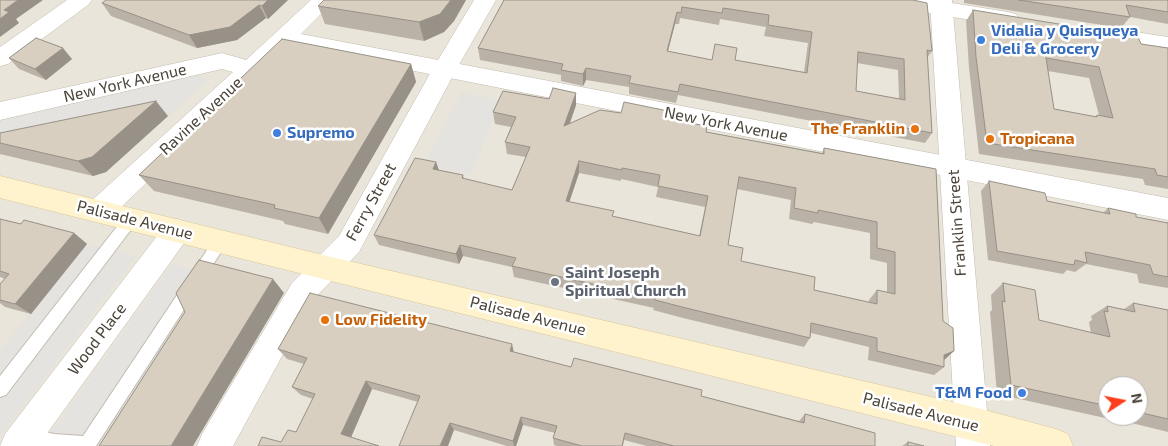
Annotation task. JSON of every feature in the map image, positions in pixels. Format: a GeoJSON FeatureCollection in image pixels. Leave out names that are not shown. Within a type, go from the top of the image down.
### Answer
{"type":"FeatureCollection","features":[{"type":"Feature","properties":{"kind":"main road","name":"Palisade Avenue"},"geometry":{"type":"LineString","coordinates":[[0,187],[327,268],[971,434],[1056,446]]}},
{"type":"Feature","properties":{"kind":"street"},"geometry":{"type":"LineString","coordinates":[[0,58],[81,0]]}},
{"type":"Feature","properties":{"kind":"street","name":"Ravine Avenue"},"geometry":{"type":"LineString","coordinates":[[99,211],[324,0]]}},
{"type":"Feature","properties":{"kind":"street","name":"Ferry Street"},"geometry":{"type":"LineString","coordinates":[[214,446],[302,292],[349,244],[444,70],[485,0]]}},
{"type":"Feature","properties":{"kind":"street"},"geometry":{"type":"LineString","coordinates":[[891,0],[941,4],[1031,23]]}},
{"type":"Feature","properties":{"kind":"street","name":"Franklin Street"},"geometry":{"type":"LineString","coordinates":[[941,4],[971,434]]}},
{"type":"Feature","properties":{"kind":"street"},"geometry":{"type":"LineString","coordinates":[[1080,31],[1168,45]]}},
{"type":"Feature","properties":{"kind":"street","name":"New York Avenue"},"geometry":{"type":"LineString","coordinates":[[284,38],[1168,209]]}},
{"type":"Feature","properties":{"kind":"street","name":"New York Avenue"},"geometry":{"type":"LineString","coordinates":[[0,111],[222,61],[250,69]]}},
{"type":"Feature","properties":{"kind":"street","name":"Wood Place"},"geometry":{"type":"LineString","coordinates":[[21,440],[177,231]]}},
{"type":"Feature","properties":{"kind":"lane"},"geometry":{"type":"LineString","coordinates":[[0,389],[131,219]]}},
{"type":"Feature","properties":{"kind":"lane"},"geometry":{"type":"LineString","coordinates":[[21,440],[86,445],[220,242]]}},
{"type":"Feature","properties":{"kind":"shaded area"},"geometry":{"type":"Polygon","coordinates":[[[0,0],[1168,0],[1168,446],[0,446],[0,0]]]}},
{"type":"Feature","properties":{"kind":"shaded area"},"geometry":{"type":"Polygon","coordinates":[[[198,75],[209,80],[159,124],[149,120],[8,156],[0,154],[0,120],[198,75]]]}},
{"type":"Feature","properties":{"kind":"shaded area"},"geometry":{"type":"Polygon","coordinates":[[[462,92],[502,101],[470,175],[423,165],[462,92]]]}},
{"type":"Feature","properties":{"kind":"shaded area"},"geometry":{"type":"Polygon","coordinates":[[[87,244],[136,256],[0,436],[0,351],[87,244]]]}},
{"type":"Feature","properties":{"kind":"shaded area"},"geometry":{"type":"Polygon","coordinates":[[[172,264],[212,274],[124,446],[42,446],[172,264]]]}},
{"type":"Feature","properties":{"kind":"building"},"geometry":{"type":"Polygon","coordinates":[[[0,0],[18,0],[4,10],[9,12],[0,19],[0,0]]]}},
{"type":"Feature","properties":{"kind":"building"},"geometry":{"type":"Polygon","coordinates":[[[106,0],[268,0],[230,27],[189,35],[102,3],[106,0]]]}},
{"type":"Feature","properties":{"kind":"building"},"geometry":{"type":"Polygon","coordinates":[[[324,0],[451,0],[440,14],[419,22],[318,6],[324,0]]]}},
{"type":"Feature","properties":{"kind":"building"},"geometry":{"type":"Polygon","coordinates":[[[504,0],[913,0],[927,3],[932,51],[927,50],[932,133],[680,84],[678,92],[629,83],[631,76],[586,68],[583,74],[561,70],[563,64],[478,48],[504,0]],[[682,7],[681,13],[677,12],[667,51],[712,60],[715,44],[737,48],[735,60],[807,73],[812,32],[768,25],[769,15],[723,8],[722,13],[682,7]],[[858,52],[856,91],[905,100],[904,59],[858,52]]]}},
{"type":"Feature","properties":{"kind":"building"},"geometry":{"type":"Polygon","coordinates":[[[1019,0],[1168,0],[1168,12],[1126,5],[1130,17],[1019,0]]]}},
{"type":"Feature","properties":{"kind":"building"},"geometry":{"type":"Polygon","coordinates":[[[973,10],[1138,37],[1141,44],[1168,48],[1168,177],[1157,175],[1155,169],[987,143],[976,57],[973,10]],[[1046,58],[1054,109],[1113,118],[1099,67],[1046,58]]]}},
{"type":"Feature","properties":{"kind":"building"},"geometry":{"type":"Polygon","coordinates":[[[36,38],[63,48],[35,69],[9,58],[36,38]]]}},
{"type":"Feature","properties":{"kind":"building","name":"Supremo"},"geometry":{"type":"Polygon","coordinates":[[[282,39],[411,64],[319,218],[274,208],[275,205],[139,175],[282,39]]]}},
{"type":"Feature","properties":{"kind":"building"},"geometry":{"type":"Polygon","coordinates":[[[553,88],[576,93],[564,126],[600,110],[621,113],[624,102],[673,112],[671,120],[707,126],[706,132],[824,154],[824,148],[936,169],[943,321],[953,328],[954,351],[944,355],[944,367],[877,351],[877,338],[811,323],[810,338],[655,300],[656,298],[512,266],[516,258],[460,245],[456,254],[374,235],[415,158],[436,162],[433,169],[463,175],[462,178],[512,190],[530,147],[505,142],[516,117],[493,112],[503,91],[549,99],[553,88]],[[579,161],[566,201],[614,211],[612,216],[700,236],[708,196],[658,186],[660,175],[622,168],[622,170],[579,161]],[[739,177],[728,245],[743,248],[741,261],[815,277],[814,290],[877,304],[877,290],[895,294],[895,252],[877,248],[877,222],[818,210],[818,213],[794,208],[796,188],[739,177]]]}},
{"type":"Feature","properties":{"kind":"building"},"geometry":{"type":"Polygon","coordinates":[[[156,101],[92,157],[78,161],[0,143],[0,133],[156,101]]]}},
{"type":"Feature","properties":{"kind":"building"},"geometry":{"type":"Polygon","coordinates":[[[989,181],[1045,193],[1047,201],[1110,214],[1108,208],[1136,214],[1136,217],[1168,223],[1168,277],[1153,274],[1150,265],[1085,252],[1087,263],[1075,260],[1074,265],[997,251],[989,181]]]}},
{"type":"Feature","properties":{"kind":"building"},"geometry":{"type":"Polygon","coordinates":[[[0,219],[21,224],[24,220],[74,233],[15,304],[0,300],[0,284],[9,274],[0,271],[0,219]]]}},
{"type":"Feature","properties":{"kind":"building"},"geometry":{"type":"Polygon","coordinates":[[[199,260],[273,279],[171,446],[99,446],[185,312],[176,293],[199,260]]]}},
{"type":"Feature","properties":{"kind":"building"},"geometry":{"type":"Polygon","coordinates":[[[1003,283],[1035,290],[1039,320],[1110,337],[1104,311],[1108,312],[1107,306],[1135,312],[1133,303],[1168,310],[1168,419],[1148,414],[1148,376],[1098,376],[1098,404],[1011,385],[1002,301],[1005,302],[1003,283]]]}},
{"type":"Feature","properties":{"kind":"building"},"geometry":{"type":"Polygon","coordinates":[[[310,293],[512,344],[510,351],[571,367],[574,358],[702,390],[701,396],[804,423],[805,414],[875,433],[875,446],[674,446],[625,433],[622,446],[582,446],[553,438],[557,426],[521,417],[513,441],[450,423],[440,446],[399,446],[420,396],[366,381],[341,434],[379,446],[258,446],[262,437],[281,442],[288,430],[296,432],[315,394],[292,387],[307,358],[278,349],[310,293]]]}},
{"type":"Feature","properties":{"kind":"building"},"geometry":{"type":"Polygon","coordinates":[[[908,442],[924,446],[908,446],[908,442]]]}},
{"type":"Feature","properties":{"kind":"place","name":"Vidalia y Quisqueya Deli & Grocery"},"geometry":{"type":"Point","coordinates":[981,40]}},
{"type":"Feature","properties":{"kind":"place","name":"The Franklin"},"geometry":{"type":"Point","coordinates":[915,129]}},
{"type":"Feature","properties":{"kind":"place","name":"Supremo"},"geometry":{"type":"Point","coordinates":[277,133]}},
{"type":"Feature","properties":{"kind":"place","name":"Tropicana"},"geometry":{"type":"Point","coordinates":[990,139]}},
{"type":"Feature","properties":{"kind":"place","name":"Saint Joseph Spiritual Church"},"geometry":{"type":"Point","coordinates":[555,282]}},
{"type":"Feature","properties":{"kind":"place","name":"Low Fidelity"},"geometry":{"type":"Point","coordinates":[325,320]}},
{"type":"Feature","properties":{"kind":"place","name":"T&M Food"},"geometry":{"type":"Point","coordinates":[1022,393]}}]}
